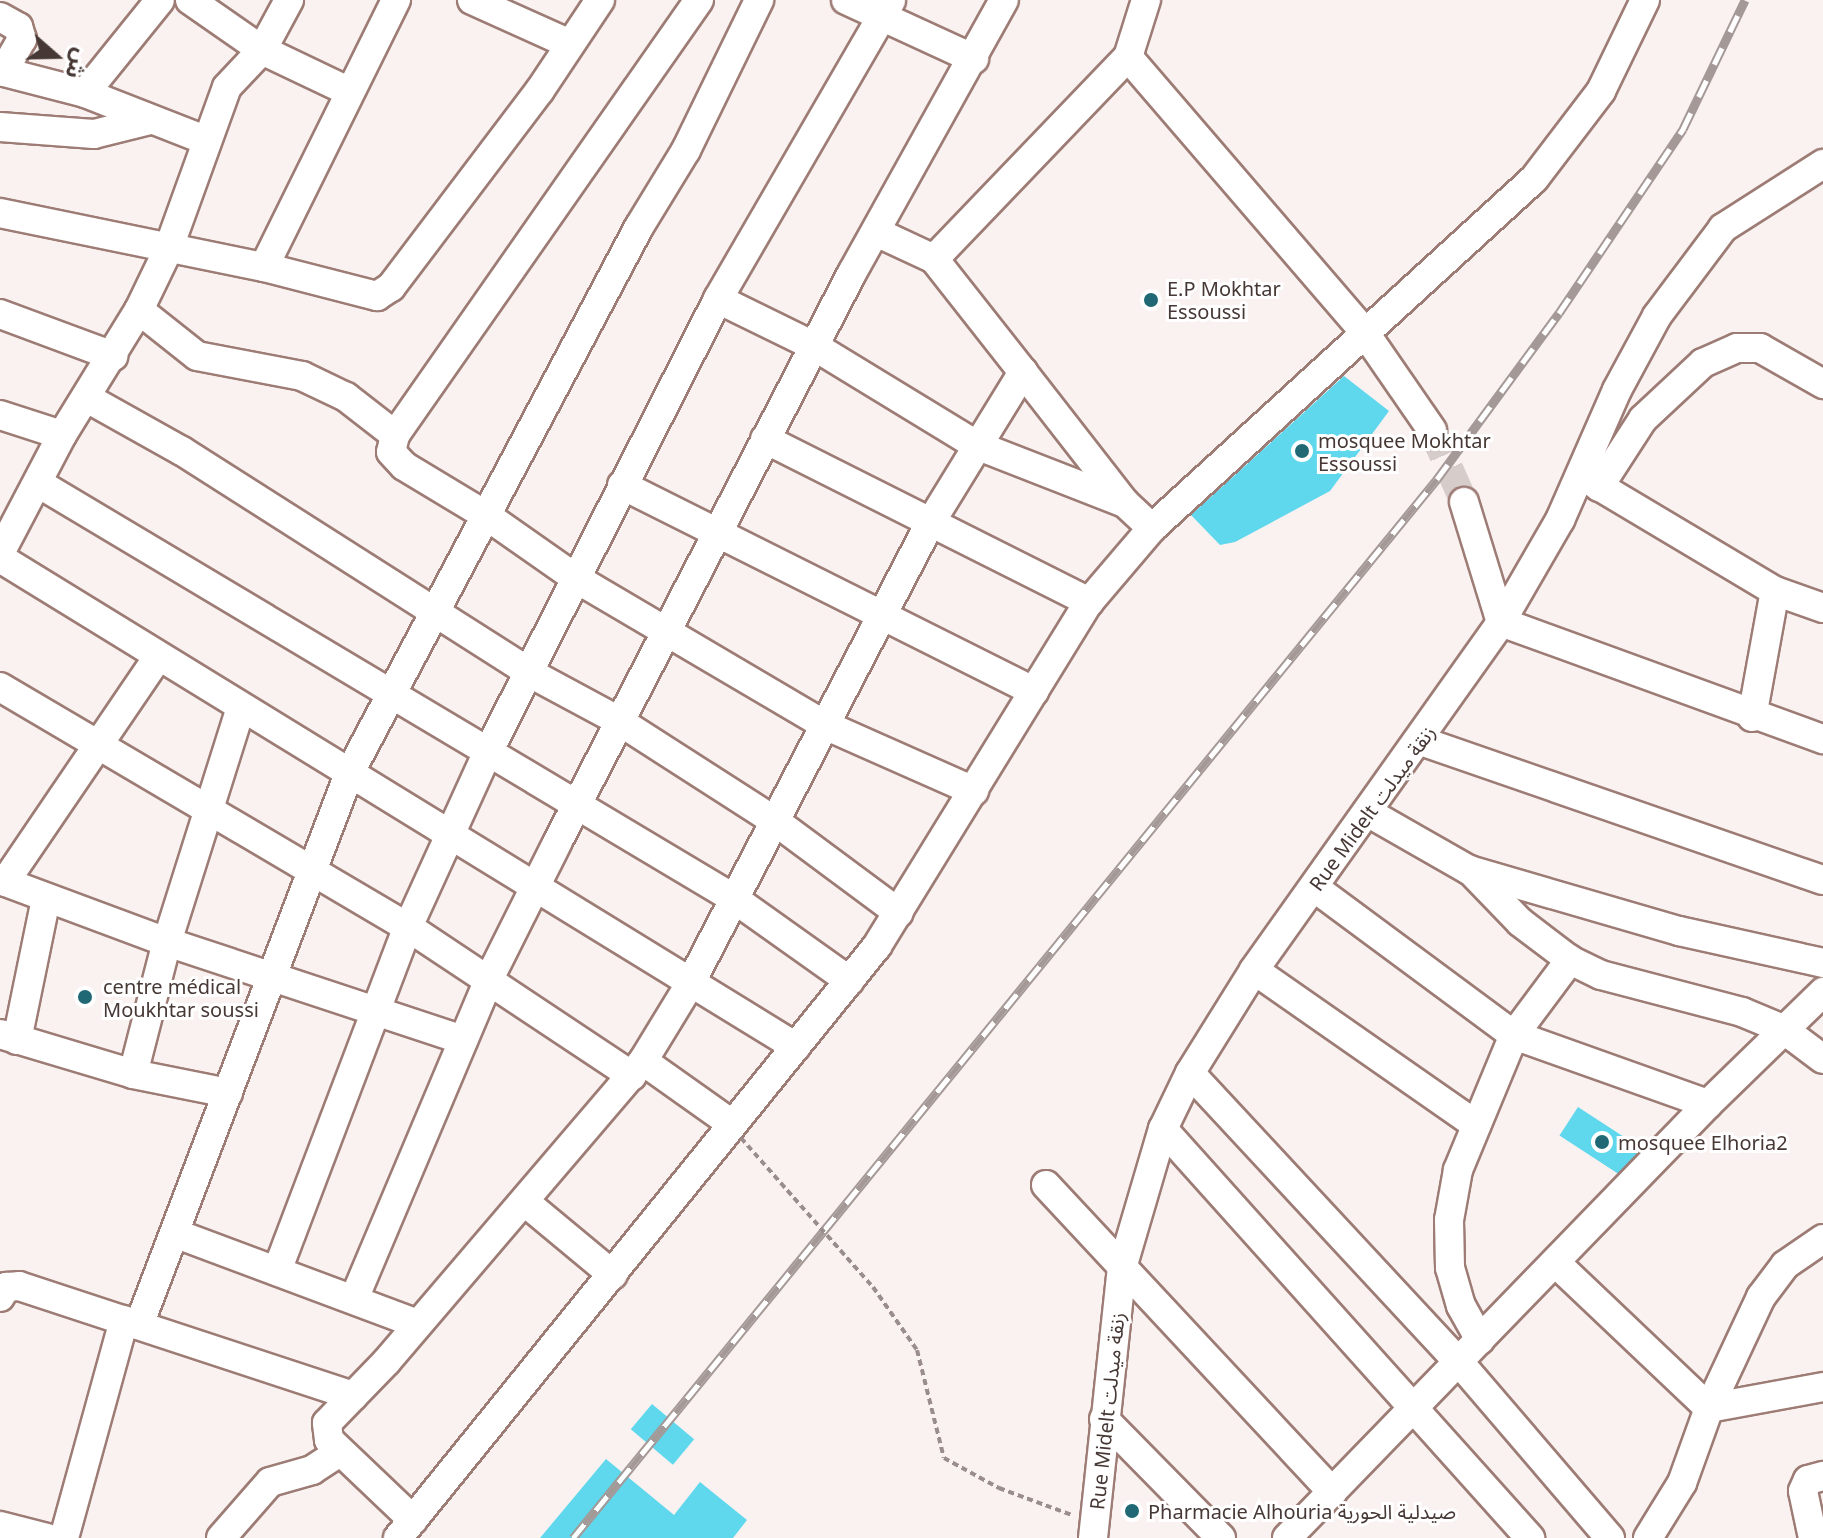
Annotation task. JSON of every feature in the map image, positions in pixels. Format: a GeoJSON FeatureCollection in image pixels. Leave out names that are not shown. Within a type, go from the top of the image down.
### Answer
{"type":"FeatureCollection","features":[{"type":"Feature","properties":{"kind":"street"},"geometry":{"type":"LineString","coordinates":[[85,93],[160,0]]}},
{"type":"Feature","properties":{"kind":"street"},"geometry":{"type":"LineString","coordinates":[[190,0],[262,50],[348,91]]}},
{"type":"Feature","properties":{"kind":"street"},"geometry":{"type":"LineString","coordinates":[[289,0],[262,50],[227,87],[205,140],[168,250],[139,310],[62,435],[3,542],[158,657],[349,774],[451,832],[690,984],[796,1047]]}},
{"type":"Feature","properties":{"kind":"street"},"geometry":{"type":"LineString","coordinates":[[264,267],[348,91],[396,0]]}},
{"type":"Feature","properties":{"kind":"street"},"geometry":{"type":"LineString","coordinates":[[472,0],[570,44]]}},
{"type":"Feature","properties":{"kind":"street"},"geometry":{"type":"LineString","coordinates":[[0,213],[168,250],[264,267],[368,296],[391,287],[600,0]]}},
{"type":"Feature","properties":{"kind":"street"},"geometry":{"type":"LineString","coordinates":[[699,0],[395,435],[391,452],[404,466],[487,516],[577,579],[669,630],[825,725],[974,791]]}},
{"type":"Feature","properties":{"kind":"street"},"geometry":{"type":"LineString","coordinates":[[64,1538],[131,1323],[177,1234],[271,975],[349,774],[438,615],[639,227],[686,150],[759,0]]}},
{"type":"Feature","properties":{"kind":"street"},"geometry":{"type":"LineString","coordinates":[[846,0],[887,7],[974,59]]}},
{"type":"Feature","properties":{"kind":"street"},"geometry":{"type":"LineString","coordinates":[[354,1299],[490,977],[577,803],[814,346],[1004,0]]}},
{"type":"Feature","properties":{"kind":"street"},"geometry":{"type":"LineString","coordinates":[[934,259],[1128,57],[1146,0]]}},
{"type":"Feature","properties":{"kind":"street"},"geometry":{"type":"LineString","coordinates":[[1023,372],[929,525],[690,984],[638,1068],[525,1202],[415,1323],[325,1432],[406,1529],[613,1275],[736,1131],[796,1047],[850,981],[899,913],[1089,602],[1152,528],[1365,333],[1478,236],[1580,125],[1645,0]]}},
{"type":"Feature","properties":{"kind":"street"},"geometry":{"type":"LineString","coordinates":[[277,1271],[408,927],[487,754],[718,299],[887,7]]}},
{"type":"Feature","properties":{"kind":"street"},"geometry":{"type":"LineString","coordinates":[[0,17],[18,27],[22,39],[1,71],[85,93],[205,140]]}},
{"type":"Feature","properties":{"kind":"street"},"geometry":{"type":"LineString","coordinates":[[1128,57],[1365,333],[1432,430]]}},
{"type":"Feature","properties":{"kind":"street"},"geometry":{"type":"LineString","coordinates":[[0,127],[94,134],[150,120]]}},
{"type":"Feature","properties":{"kind":"street","name":"Rue Midelt زنقة ميدلت"},"geometry":{"type":"LineString","coordinates":[[1101,1533],[1104,1419],[1122,1268],[1163,1129],[1190,1073],[1254,970],[1421,741],[1590,481],[1635,352],[1704,249],[1751,208],[1823,164]]}},
{"type":"Feature","properties":{"kind":"street"},"geometry":{"type":"LineString","coordinates":[[876,232],[934,259],[1125,503],[1152,528]]}},
{"type":"Feature","properties":{"kind":"street"},"geometry":{"type":"LineString","coordinates":[[718,299],[814,346],[976,445],[1125,503]]}},
{"type":"Feature","properties":{"kind":"street"},"geometry":{"type":"LineString","coordinates":[[139,310],[197,356],[302,376],[346,397],[395,435]]}},
{"type":"Feature","properties":{"kind":"street"},"geometry":{"type":"LineString","coordinates":[[0,314],[113,356]]}},
{"type":"Feature","properties":{"kind":"street"},"geometry":{"type":"LineString","coordinates":[[1823,384],[1760,348],[1737,348],[1703,363],[1643,419],[1590,481],[1775,591],[1823,608]]}},
{"type":"Feature","properties":{"kind":"street"},"geometry":{"type":"LineString","coordinates":[[87,398],[182,451],[530,673],[619,721],[775,821],[899,913]]}},
{"type":"Feature","properties":{"kind":"street"},"geometry":{"type":"LineString","coordinates":[[0,415],[62,435]]}},
{"type":"Feature","properties":{"kind":"street"},"geometry":{"type":"LineString","coordinates":[[765,439],[929,525],[1089,602]]}},
{"type":"Feature","properties":{"kind":"street"},"geometry":{"type":"LineString","coordinates":[[38,483],[487,754],[577,803],[733,898],[850,981]]}},
{"type":"Feature","properties":{"kind":"street"},"geometry":{"type":"LineString","coordinates":[[622,485],[1034,691]]}},
{"type":"Feature","properties":{"kind":"street"},"geometry":{"type":"LineString","coordinates":[[1464,502],[1501,622],[1752,717],[1823,739]]}},
{"type":"Feature","properties":{"kind":"street"},"geometry":{"type":"LineString","coordinates":[[1752,717],[1775,591]]}},
{"type":"Feature","properties":{"kind":"street"},"geometry":{"type":"LineString","coordinates":[[158,657],[3,881],[167,942],[376,1008],[463,1040]]}},
{"type":"Feature","properties":{"kind":"street"},"geometry":{"type":"LineString","coordinates":[[0,687],[408,927],[736,1131]]}},
{"type":"Feature","properties":{"kind":"street"},"geometry":{"type":"LineString","coordinates":[[133,1074],[206,809],[241,707]]}},
{"type":"Feature","properties":{"kind":"street"},"geometry":{"type":"LineString","coordinates":[[1421,741],[1823,880]]}},
{"type":"Feature","properties":{"kind":"street"},"geometry":{"type":"LineString","coordinates":[[1369,813],[1469,870],[1679,931],[1823,963]]}},
{"type":"Feature","properties":{"kind":"street"},"geometry":{"type":"LineString","coordinates":[[1787,868],[1823,857]]}},
{"type":"Feature","properties":{"kind":"street"},"geometry":{"type":"LineString","coordinates":[[1469,870],[1520,922],[1570,960],[1601,975],[1708,1000],[1783,1029],[1823,1059]]}},
{"type":"Feature","properties":{"kind":"street"},"geometry":{"type":"LineString","coordinates":[[1315,888],[1514,1035],[1708,1104]]}},
{"type":"Feature","properties":{"kind":"street"},"geometry":{"type":"LineString","coordinates":[[46,899],[8,1037],[133,1074],[228,1093]]}},
{"type":"Feature","properties":{"kind":"street"},"geometry":{"type":"LineString","coordinates":[[1480,1340],[1461,1306],[1450,1268],[1449,1244],[1458,1170],[1514,1035],[1570,960]]}},
{"type":"Feature","properties":{"kind":"street"},"geometry":{"type":"LineString","coordinates":[[1254,970],[1476,1125]]}},
{"type":"Feature","properties":{"kind":"street"},"geometry":{"type":"LineString","coordinates":[[1287,1538],[1557,1264],[1708,1104],[1823,992]]}},
{"type":"Feature","properties":{"kind":"street"},"geometry":{"type":"LineString","coordinates":[[1190,1073],[1459,1362],[1610,1538]]}},
{"type":"Feature","properties":{"kind":"street"},"geometry":{"type":"LineString","coordinates":[[1163,1129],[1530,1538]]}},
{"type":"Feature","properties":{"kind":"street"},"geometry":{"type":"LineString","coordinates":[[1046,1185],[1332,1492]]}},
{"type":"Feature","properties":{"kind":"street"},"geometry":{"type":"LineString","coordinates":[[525,1202],[613,1275]]}},
{"type":"Feature","properties":{"kind":"street"},"geometry":{"type":"LineString","coordinates":[[177,1234],[415,1323]]}},
{"type":"Feature","properties":{"kind":"street"},"geometry":{"type":"LineString","coordinates":[[1648,1538],[1682,1483],[1709,1408],[1761,1297],[1785,1265],[1823,1239]]}},
{"type":"Feature","properties":{"kind":"street"},"geometry":{"type":"LineString","coordinates":[[1557,1264],[1709,1408]]}},
{"type":"Feature","properties":{"kind":"street"},"geometry":{"type":"LineString","coordinates":[[0,1297],[6,1287],[19,1286],[353,1396]]}},
{"type":"Feature","properties":{"kind":"street"},"geometry":{"type":"LineString","coordinates":[[1709,1408],[1823,1387]]}},
{"type":"Feature","properties":{"kind":"street"},"geometry":{"type":"LineString","coordinates":[[1104,1419],[1221,1538]]}},
{"type":"Feature","properties":{"kind":"street"},"geometry":{"type":"LineString","coordinates":[[221,1538],[270,1482],[304,1473],[340,1452]]}},
{"type":"Feature","properties":{"kind":"street"},"geometry":{"type":"LineString","coordinates":[[1813,1538],[1803,1491],[1808,1480],[1823,1476]]}},
{"type":"Feature","properties":{"kind":"street"},"geometry":{"type":"LineString","coordinates":[[0,1526],[47,1538]]}},
{"type":"Feature","properties":{"kind":"path"},"geometry":{"type":"LineString","coordinates":[[736,1131],[873,1287],[917,1350],[944,1458],[999,1488],[1101,1533]]}},
{"type":"Feature","properties":{"kind":"building","name":"mosquee Mokhtar Essoussi"},"geometry":{"type":"Polygon","coordinates":[[[1344,376],[1389,411],[1330,491],[1235,542],[1220,545],[1191,515],[1344,376]]]}},
{"type":"Feature","properties":{"kind":"building","name":"mosquee Elhoria2"},"geometry":{"type":"Polygon","coordinates":[[[1578,1107],[1642,1148],[1623,1177],[1559,1136],[1578,1107]]]}},
{"type":"Feature","properties":{"kind":"building"},"geometry":{"type":"Polygon","coordinates":[[[652,1404],[694,1439],[673,1465],[631,1429],[652,1404]]]}},
{"type":"Feature","properties":{"kind":"building"},"geometry":{"type":"Polygon","coordinates":[[[606,1459],[674,1515],[700,1482],[747,1520],[733,1538],[540,1538],[606,1459]]]}},
{"type":"Feature","properties":{"kind":"tunnel"},"geometry":{"type":"LineString","coordinates":[[1432,430],[1464,502]]}},
{"type":"Feature","properties":{"kind":"railway"},"geometry":{"type":"LineString","coordinates":[[573,1538],[1437,479],[1559,313],[1683,129],[1745,0]]}},
{"type":"Feature","properties":{"kind":"place","name":"E.P Mokhtar Essoussi"},"geometry":{"type":"Point","coordinates":[1151,300]}},
{"type":"Feature","properties":{"kind":"place","name":"mosquee Mokhtar Essoussi"},"geometry":{"type":"Point","coordinates":[1302,451]}},
{"type":"Feature","properties":{"kind":"place","name":"centre médical Moukhtar soussi"},"geometry":{"type":"Point","coordinates":[85,997]}},
{"type":"Feature","properties":{"kind":"place","name":"mosquee Elhoria2"},"geometry":{"type":"Point","coordinates":[1602,1142]}},
{"type":"Feature","properties":{"kind":"place","name":"Pharmacie Alhouria صيدلية الحورية"},"geometry":{"type":"Point","coordinates":[1132,1511]}}]}
